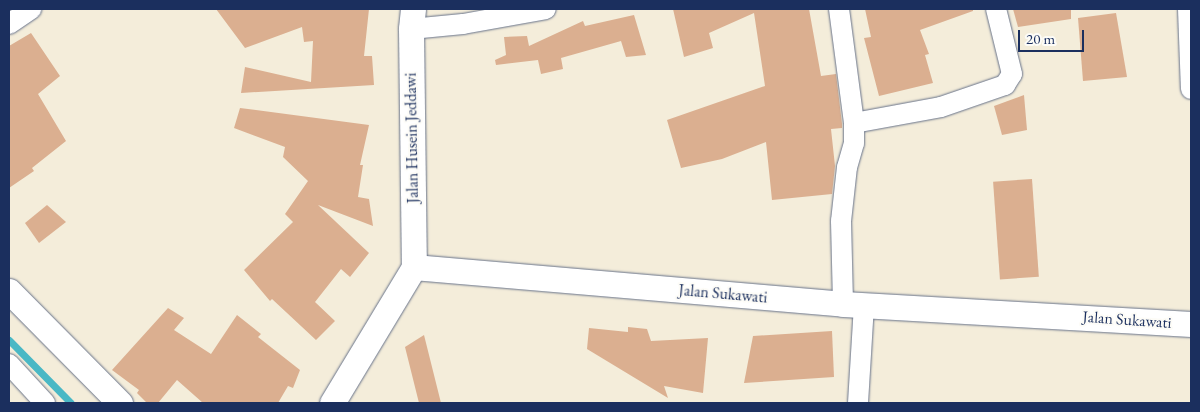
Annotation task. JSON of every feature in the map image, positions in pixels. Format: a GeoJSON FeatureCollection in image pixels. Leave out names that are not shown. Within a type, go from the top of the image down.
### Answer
{"type":"FeatureCollection","features":[{"type":"Feature","properties":{"kind":"street"},"geometry":{"type":"LineString","coordinates":[[9,24],[31,9]]}},
{"type":"Feature","properties":{"kind":"street"},"geometry":{"type":"LineString","coordinates":[[412,19],[463,24],[546,9]]}},
{"type":"Feature","properties":{"kind":"street"},"geometry":{"type":"LineString","coordinates":[[839,9],[854,122],[854,143],[847,167],[841,221],[853,304],[858,403]]}},
{"type":"Feature","properties":{"kind":"street"},"geometry":{"type":"LineString","coordinates":[[854,122],[941,107],[1005,85],[1012,74],[996,9]]}},
{"type":"Feature","properties":{"kind":"street"},"geometry":{"type":"LineString","coordinates":[[1188,9],[1191,89]]}},
{"type":"Feature","properties":{"kind":"street","name":"Jalan Husein Jeddawi"},"geometry":{"type":"LineString","coordinates":[[412,19],[414,267]]}},
{"type":"Feature","properties":{"kind":"street"},"geometry":{"type":"LineString","coordinates":[[332,403],[414,267]]}},
{"type":"Feature","properties":{"kind":"street","name":"Jalan Sukawati"},"geometry":{"type":"LineString","coordinates":[[414,267],[853,304],[1191,324]]}},
{"type":"Feature","properties":{"kind":"street"},"geometry":{"type":"LineString","coordinates":[[9,291],[120,403]]}},
{"type":"Feature","properties":{"kind":"street"},"geometry":{"type":"LineString","coordinates":[[9,364],[45,403]]}},
{"type":"Feature","properties":{"kind":"building"},"geometry":{"type":"Polygon","coordinates":[[[216,9],[369,9],[364,56],[372,56],[374,85],[241,93],[245,67],[311,82],[313,41],[304,42],[302,27],[245,48],[216,9]]]}},
{"type":"Feature","properties":{"kind":"building"},"geometry":{"type":"Polygon","coordinates":[[[673,9],[809,9],[821,76],[836,74],[842,128],[831,129],[835,166],[832,194],[772,200],[766,142],[722,159],[681,168],[667,120],[765,86],[754,13],[709,33],[713,48],[684,57],[673,9]]]}},
{"type":"Feature","properties":{"kind":"building"},"geometry":{"type":"Polygon","coordinates":[[[865,9],[973,9],[973,11],[920,30],[929,54],[925,55],[933,83],[879,96],[864,38],[871,37],[865,9]]]}},
{"type":"Feature","properties":{"kind":"building"},"geometry":{"type":"Polygon","coordinates":[[[1013,9],[1071,9],[1071,19],[1018,27],[1013,9]]]}},
{"type":"Feature","properties":{"kind":"building"},"geometry":{"type":"Polygon","coordinates":[[[1116,13],[1127,77],[1083,81],[1078,18],[1116,13]]]}},
{"type":"Feature","properties":{"kind":"building"},"geometry":{"type":"Polygon","coordinates":[[[634,15],[646,55],[626,57],[621,41],[561,58],[563,69],[541,74],[538,60],[496,65],[495,60],[506,55],[504,37],[527,36],[529,46],[583,21],[585,26],[634,15]]]}},
{"type":"Feature","properties":{"kind":"building"},"geometry":{"type":"Polygon","coordinates":[[[31,33],[60,76],[38,94],[66,141],[32,168],[34,171],[9,188],[9,46],[31,33]]]}},
{"type":"Feature","properties":{"kind":"building"},"geometry":{"type":"Polygon","coordinates":[[[1024,95],[1027,130],[1002,135],[994,106],[1024,95]]]}},
{"type":"Feature","properties":{"kind":"building"},"geometry":{"type":"Polygon","coordinates":[[[240,108],[369,125],[360,165],[363,165],[358,197],[369,199],[373,226],[318,205],[369,253],[350,277],[341,269],[315,302],[335,321],[316,340],[272,299],[270,301],[244,270],[293,222],[285,214],[308,181],[283,157],[285,147],[234,128],[240,108]]]}},
{"type":"Feature","properties":{"kind":"building"},"geometry":{"type":"Polygon","coordinates":[[[1032,179],[1039,277],[1000,279],[993,182],[1032,179]]]}},
{"type":"Feature","properties":{"kind":"building"},"geometry":{"type":"Polygon","coordinates":[[[47,205],[66,222],[39,243],[25,223],[47,205]]]}},
{"type":"Feature","properties":{"kind":"building"},"geometry":{"type":"Polygon","coordinates":[[[168,308],[184,318],[174,330],[211,354],[237,315],[261,334],[258,337],[300,370],[293,388],[288,386],[278,403],[203,403],[177,380],[158,403],[147,403],[137,393],[139,390],[112,370],[168,308]]]}},
{"type":"Feature","properties":{"kind":"building"},"geometry":{"type":"Polygon","coordinates":[[[628,327],[647,329],[651,341],[708,338],[703,393],[664,386],[668,398],[587,349],[589,328],[628,332],[628,327]]]}},
{"type":"Feature","properties":{"kind":"building"},"geometry":{"type":"Polygon","coordinates":[[[832,331],[834,377],[744,383],[753,336],[832,331]]]}},
{"type":"Feature","properties":{"kind":"building"},"geometry":{"type":"Polygon","coordinates":[[[424,335],[441,403],[419,403],[405,347],[424,335]]]}},
{"type":"Feature","properties":{"kind":"waterway"},"geometry":{"type":"LineString","coordinates":[[9,340],[71,403]]}}]}
